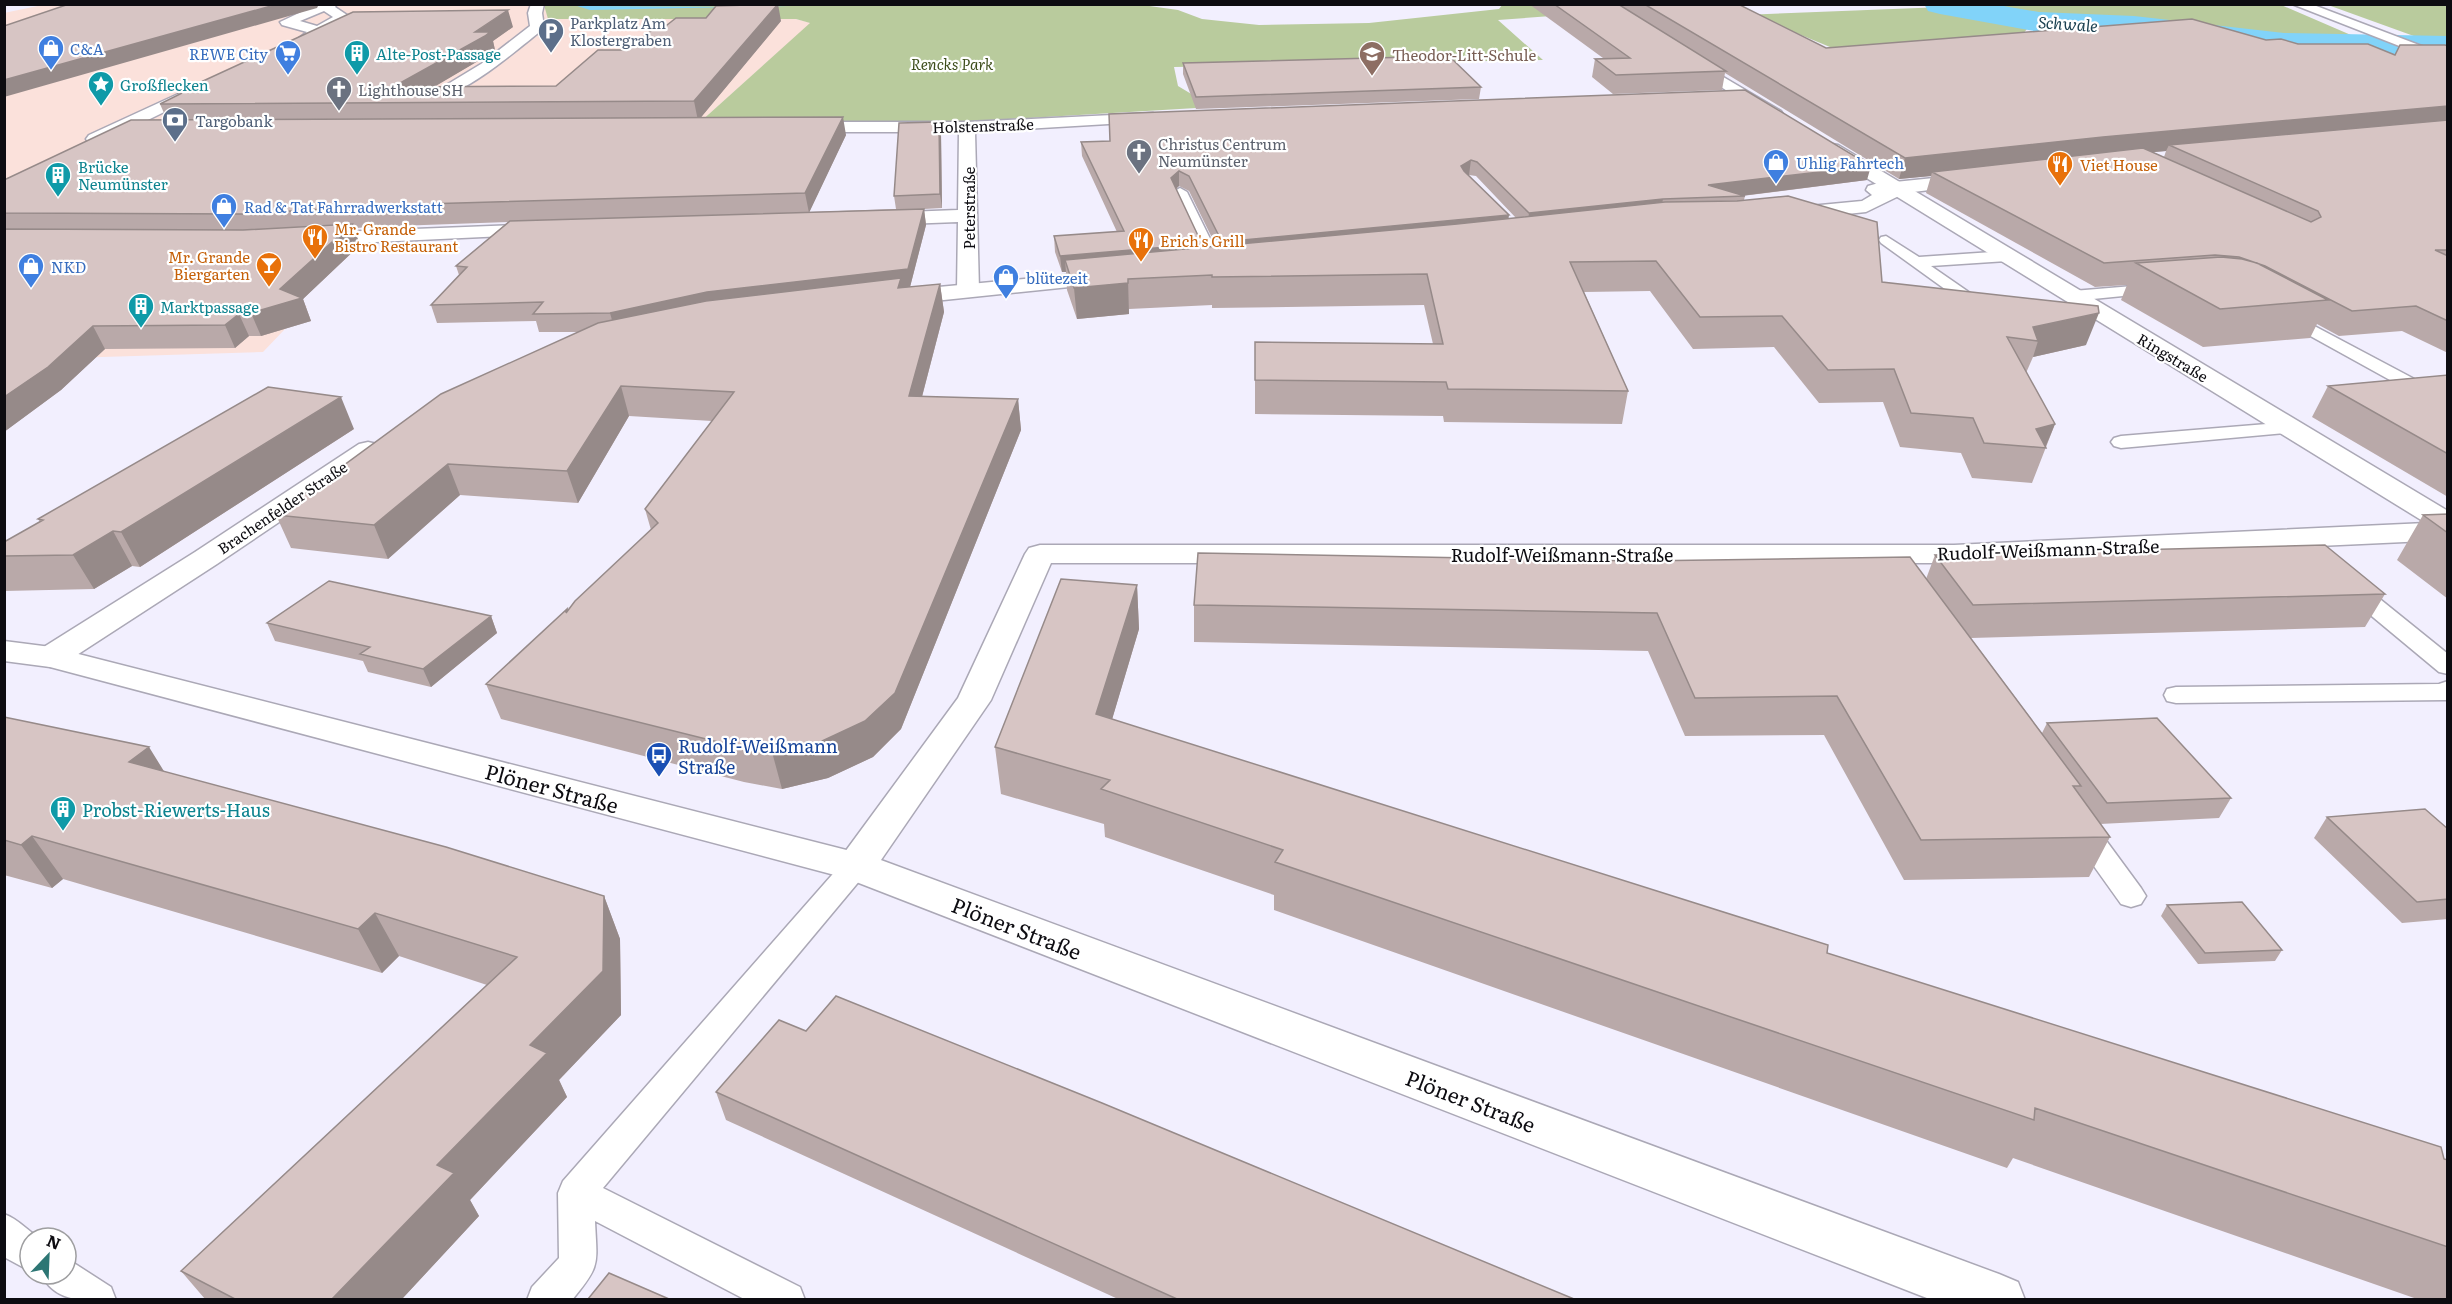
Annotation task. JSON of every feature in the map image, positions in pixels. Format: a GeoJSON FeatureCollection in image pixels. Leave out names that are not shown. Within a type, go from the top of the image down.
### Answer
{"type":"FeatureCollection","features":[{"type":"Feature","properties":{"kind":"street"},"geometry":{"type":"LineString","coordinates":[[449,90],[486,67],[537,27],[535,13],[538,4]]}},
{"type":"Feature","properties":{"kind":"street"},"geometry":{"type":"LineString","coordinates":[[2298,4],[2448,61]]}},
{"type":"Feature","properties":{"kind":"street"},"geometry":{"type":"LineString","coordinates":[[321,31],[305,21],[332,12]]}},
{"type":"Feature","properties":{"kind":"street"},"geometry":{"type":"LineString","coordinates":[[293,45],[321,31],[332,12]]}},
{"type":"Feature","properties":{"kind":"street"},"geometry":{"type":"LineString","coordinates":[[1677,54],[1785,121]]}},
{"type":"Feature","properties":{"kind":"street"},"geometry":{"type":"LineString","coordinates":[[79,146],[214,82]]}},
{"type":"Feature","properties":{"kind":"street"},"geometry":{"type":"LineString","coordinates":[[1723,97],[1746,96]]}},
{"type":"Feature","properties":{"kind":"street","name":"Holstenstraße"},"geometry":{"type":"LineString","coordinates":[[782,127],[967,127],[1169,117]]}},
{"type":"Feature","properties":{"kind":"street","name":"Peterstraße"},"geometry":{"type":"LineString","coordinates":[[967,127],[968,290]]}},
{"type":"Feature","properties":{"kind":"street"},"geometry":{"type":"LineString","coordinates":[[111,131],[154,131]]}},
{"type":"Feature","properties":{"kind":"street","name":"Ringstraße"},"geometry":{"type":"LineString","coordinates":[[1815,138],[2448,524]]}},
{"type":"Feature","properties":{"kind":"street"},"geometry":{"type":"LineString","coordinates":[[1774,208],[1866,206],[1898,189],[1991,178]]}},
{"type":"Feature","properties":{"kind":"street"},"geometry":{"type":"LineString","coordinates":[[862,220],[968,216]]}},
{"type":"Feature","properties":{"kind":"street"},"geometry":{"type":"LineString","coordinates":[[288,241],[556,230]]}},
{"type":"Feature","properties":{"kind":"street"},"geometry":{"type":"LineString","coordinates":[[1193,269],[1228,266]]}},
{"type":"Feature","properties":{"kind":"street"},"geometry":{"type":"LineString","coordinates":[[875,300],[1133,275]]}},
{"type":"Feature","properties":{"kind":"street","name":"Brachenfelder Straße"},"geometry":{"type":"LineString","coordinates":[[51,657],[206,558],[384,439]]}},
{"type":"Feature","properties":{"kind":"street","name":"Rudolf-Weißmann-Straße"},"geometry":{"type":"LineString","coordinates":[[856,866],[974,700],[1040,554],[1954,554],[2448,531]]}},
{"type":"Feature","properties":{"kind":"street","name":"Plöner Straße"},"geometry":{"type":"LineString","coordinates":[[4,651],[51,657],[856,866],[1999,1299]]}},
{"type":"Feature","properties":{"kind":"lane"},"geometry":{"type":"LineString","coordinates":[[1180,192],[1228,266]]}},
{"type":"Feature","properties":{"kind":"lane"},"geometry":{"type":"LineString","coordinates":[[1886,240],[1980,307]]}},
{"type":"Feature","properties":{"kind":"lane"},"geometry":{"type":"LineString","coordinates":[[1916,262],[2007,256]]}},
{"type":"Feature","properties":{"kind":"lane"},"geometry":{"type":"LineString","coordinates":[[2073,296],[2172,288]]}},
{"type":"Feature","properties":{"kind":"lane"},"geometry":{"type":"LineString","coordinates":[[2268,306],[2414,386]]}},
{"type":"Feature","properties":{"kind":"lane"},"geometry":{"type":"LineString","coordinates":[[2121,442],[2290,428]]}},
{"type":"Feature","properties":{"kind":"lane"},"geometry":{"type":"LineString","coordinates":[[2290,538],[2318,561]]}},
{"type":"Feature","properties":{"kind":"lane"},"geometry":{"type":"LineString","coordinates":[[1883,554],[1903,582]]}},
{"type":"Feature","properties":{"kind":"lane"},"geometry":{"type":"LineString","coordinates":[[2336,576],[2448,666]]}},
{"type":"Feature","properties":{"kind":"lane"},"geometry":{"type":"LineString","coordinates":[[2176,695],[2446,692],[2448,689]]}},
{"type":"Feature","properties":{"kind":"lane"},"geometry":{"type":"LineString","coordinates":[[2069,810],[2131,896]]}},
{"type":"Feature","properties":{"kind":"lane"},"geometry":{"type":"LineString","coordinates":[[546,1299],[578,1263],[576,1193],[856,866]]}},
{"type":"Feature","properties":{"kind":"lane"},"geometry":{"type":"LineString","coordinates":[[576,1193],[786,1299]]}},
{"type":"Feature","properties":{"kind":"lane"},"geometry":{"type":"LineString","coordinates":[[4,1232],[18,1245]]}},
{"type":"Feature","properties":{"kind":"lane"},"geometry":{"type":"LineString","coordinates":[[78,1286],[97,1299]]}},
{"type":"Feature","properties":{"kind":"shaded area"},"geometry":{"type":"Polygon","coordinates":[[[47,4],[544,4],[549,19],[796,19],[811,23],[699,123],[390,127],[176,305],[307,306],[263,352],[5,360],[4,13],[47,4]]]}},
{"type":"Feature","properties":{"kind":"green space","name":"Rencks Park"},"geometry":{"type":"Polygon","coordinates":[[[1135,4],[1178,10],[1202,19],[1259,25],[1369,23],[1499,9],[1503,4],[1571,5],[1592,13],[1498,20],[1543,60],[1174,67],[1178,86],[1213,107],[977,121],[699,123],[810,23],[796,19],[548,19],[544,5],[1135,4]]]}},
{"type":"Feature","properties":{"kind":"green space"},"geometry":{"type":"Polygon","coordinates":[[[1940,4],[2279,4],[2388,51],[2274,46],[2131,28],[2032,23],[2017,41],[1854,57],[1789,30],[1642,19],[1944,7],[1940,4]]]}},
{"type":"Feature","properties":{"kind":"green space"},"geometry":{"type":"Polygon","coordinates":[[[2328,5],[2447,5],[2447,48],[2328,5]]]}},
{"type":"Feature","properties":{"kind":"building"},"geometry":{"type":"Polygon","coordinates":[[[69,4],[278,4],[4,80],[4,26],[69,4]]]}},
{"type":"Feature","properties":{"kind":"building"},"geometry":{"type":"Polygon","coordinates":[[[778,4],[694,101],[160,104],[182,93],[177,93],[353,12],[508,10],[475,32],[490,32],[485,36],[393,87],[556,86],[598,50],[625,50],[659,25],[667,25],[676,18],[706,18],[716,6],[778,4]]]}},
{"type":"Feature","properties":{"kind":"building"},"geometry":{"type":"Polygon","coordinates":[[[1554,4],[1618,4],[1726,71],[1616,75],[1595,59],[1630,58],[1554,4]]]}},
{"type":"Feature","properties":{"kind":"building"},"geometry":{"type":"Polygon","coordinates":[[[1644,4],[1738,4],[1826,48],[2192,19],[2266,40],[2281,39],[2298,44],[2368,44],[2395,55],[2400,45],[2445,45],[2448,46],[2448,106],[2103,137],[1905,158],[1644,4]]]}},
{"type":"Feature","properties":{"kind":"building"},"geometry":{"type":"Polygon","coordinates":[[[1449,56],[1481,87],[1196,97],[1183,63],[1449,56]]]}},
{"type":"Feature","properties":{"kind":"building"},"geometry":{"type":"Polygon","coordinates":[[[1745,90],[1871,166],[1708,185],[1745,196],[1663,199],[1529,213],[1477,162],[1471,160],[1461,166],[1464,171],[1509,215],[1222,242],[1189,176],[1179,171],[1171,178],[1202,244],[1060,256],[1054,236],[1124,231],[1081,142],[1110,141],[1109,114],[1745,90]]]}},
{"type":"Feature","properties":{"kind":"building"},"geometry":{"type":"Polygon","coordinates":[[[843,117],[805,193],[389,205],[243,214],[4,213],[4,180],[131,120],[843,117]]]}},
{"type":"Feature","properties":{"kind":"building"},"geometry":{"type":"Polygon","coordinates":[[[2448,120],[2448,250],[2435,250],[2448,256],[2448,321],[2416,306],[2352,311],[2265,266],[2239,257],[2215,255],[2104,263],[1932,172],[2143,148],[2311,222],[2321,217],[2318,211],[2169,145],[2448,120]]]}},
{"type":"Feature","properties":{"kind":"building"},"geometry":{"type":"Polygon","coordinates":[[[939,122],[940,194],[894,196],[899,123],[939,122]]]}},
{"type":"Feature","properties":{"kind":"building"},"geometry":{"type":"Polygon","coordinates":[[[1788,196],[1877,222],[1882,282],[2098,306],[2099,313],[2033,327],[2038,341],[2007,337],[2055,424],[2036,429],[2046,448],[1984,443],[1973,418],[1911,413],[1894,369],[1828,370],[1782,316],[1700,317],[1656,261],[1570,262],[1628,391],[1448,389],[1446,382],[1255,380],[1255,342],[1443,344],[1427,274],[1212,277],[1212,275],[1128,279],[1128,283],[1074,288],[1065,260],[1457,224],[1665,202],[1737,201],[1788,196]]]}},
{"type":"Feature","properties":{"kind":"building"},"geometry":{"type":"Polygon","coordinates":[[[924,209],[908,269],[707,292],[610,313],[533,314],[543,302],[431,305],[467,267],[456,266],[510,221],[924,209]]]}},
{"type":"Feature","properties":{"kind":"building"},"geometry":{"type":"Polygon","coordinates":[[[352,224],[280,289],[302,298],[251,313],[239,314],[225,325],[93,326],[48,367],[4,397],[4,229],[243,230],[352,224]]]}},
{"type":"Feature","properties":{"kind":"building"},"geometry":{"type":"Polygon","coordinates":[[[2221,257],[2257,263],[2328,300],[2220,309],[2136,263],[2221,257]]]}},
{"type":"Feature","properties":{"kind":"building"},"geometry":{"type":"Polygon","coordinates":[[[901,278],[898,288],[940,284],[909,396],[1018,399],[895,693],[865,721],[820,742],[772,752],[734,746],[486,684],[567,609],[566,613],[575,601],[658,523],[645,509],[734,392],[621,386],[567,471],[448,464],[374,525],[276,515],[441,394],[598,323],[706,301],[901,278]]]}},
{"type":"Feature","properties":{"kind":"building"},"geometry":{"type":"Polygon","coordinates":[[[2448,375],[2448,454],[2328,386],[2448,375]]]}},
{"type":"Feature","properties":{"kind":"building"},"geometry":{"type":"Polygon","coordinates":[[[268,387],[341,397],[121,532],[113,531],[73,555],[4,556],[4,542],[43,520],[38,519],[268,387]]]}},
{"type":"Feature","properties":{"kind":"building"},"geometry":{"type":"Polygon","coordinates":[[[2448,514],[2448,533],[2423,515],[2448,514]]]}},
{"type":"Feature","properties":{"kind":"building"},"geometry":{"type":"Polygon","coordinates":[[[2325,545],[2385,594],[1973,605],[1935,555],[2325,545]]]}},
{"type":"Feature","properties":{"kind":"building"},"geometry":{"type":"Polygon","coordinates":[[[1198,553],[1639,561],[1910,557],[2081,786],[2073,786],[2110,837],[1921,840],[1837,696],[1695,698],[1657,613],[1194,605],[1198,553]]]}},
{"type":"Feature","properties":{"kind":"building"},"geometry":{"type":"Polygon","coordinates":[[[1061,579],[1137,585],[1096,714],[1828,945],[1827,953],[2441,1147],[2444,1159],[2448,1160],[2448,1247],[2035,1108],[2034,1120],[1275,862],[1283,850],[1101,789],[1110,780],[995,747],[1061,579]]]}},
{"type":"Feature","properties":{"kind":"building"},"geometry":{"type":"Polygon","coordinates":[[[329,581],[491,616],[423,669],[360,654],[370,647],[267,623],[329,581]]]}},
{"type":"Feature","properties":{"kind":"building"},"geometry":{"type":"Polygon","coordinates":[[[4,717],[149,747],[129,762],[446,847],[604,896],[603,971],[530,1045],[547,1053],[437,1165],[454,1173],[332,1299],[235,1299],[181,1271],[517,957],[375,913],[358,929],[32,836],[21,845],[4,840],[4,717]]]}},
{"type":"Feature","properties":{"kind":"building"},"geometry":{"type":"Polygon","coordinates":[[[2157,718],[2231,798],[2107,803],[2047,723],[2157,718]]]}},
{"type":"Feature","properties":{"kind":"building"},"geometry":{"type":"Polygon","coordinates":[[[2425,809],[2448,829],[2448,899],[2417,902],[2327,817],[2425,809]]]}},
{"type":"Feature","properties":{"kind":"building"},"geometry":{"type":"Polygon","coordinates":[[[2242,902],[2282,950],[2205,953],[2167,905],[2242,902]]]}},
{"type":"Feature","properties":{"kind":"building"},"geometry":{"type":"Polygon","coordinates":[[[836,996],[1102,1103],[1574,1299],[1177,1299],[716,1092],[779,1020],[806,1031],[836,996]]]}},
{"type":"Feature","properties":{"kind":"building"},"geometry":{"type":"Polygon","coordinates":[[[609,1273],[669,1299],[588,1299],[609,1273]]]}},
{"type":"Feature","properties":{"kind":"waterway"},"geometry":{"type":"LineString","coordinates":[[573,4],[590,8],[732,7]]}},
{"type":"Feature","properties":{"kind":"waterway"},"geometry":{"type":"LineString","coordinates":[[760,7],[852,4]]}},
{"type":"Feature","properties":{"kind":"waterway","name":"Schwale"},"geometry":{"type":"LineString","coordinates":[[1940,4],[2039,22],[2134,27],[2284,44],[2448,47]]}},
{"type":"Feature","properties":{"kind":"place","name":"Parkplatz Am Klostergraben"},"geometry":{"type":"Point","coordinates":[551,54]}},
{"type":"Feature","properties":{"kind":"place","name":"C&A"},"geometry":{"type":"Point","coordinates":[51,71]}},
{"type":"Feature","properties":{"kind":"place","name":"REWE City"},"geometry":{"type":"Point","coordinates":[288,76]}},
{"type":"Feature","properties":{"kind":"place","name":"Alte-Post-Passage"},"geometry":{"type":"Point","coordinates":[357,76]}},
{"type":"Feature","properties":{"kind":"place","name":"Theodor-Litt-Schule"},"geometry":{"type":"Point","coordinates":[1372,77]}},
{"type":"Feature","properties":{"kind":"place","name":"Großflecken"},"geometry":{"type":"Point","coordinates":[101,107]}},
{"type":"Feature","properties":{"kind":"place","name":"Lighthouse SH"},"geometry":{"type":"Point","coordinates":[339,112]}},
{"type":"Feature","properties":{"kind":"place","name":"Targobank"},"geometry":{"type":"Point","coordinates":[175,143]}},
{"type":"Feature","properties":{"kind":"place","name":"Christus Centrum Neumünster"},"geometry":{"type":"Point","coordinates":[1139,175]}},
{"type":"Feature","properties":{"kind":"place","name":"Uhlig Fahrtech"},"geometry":{"type":"Point","coordinates":[1776,185]}},
{"type":"Feature","properties":{"kind":"place","name":"Viet House"},"geometry":{"type":"Point","coordinates":[2060,187]}},
{"type":"Feature","properties":{"kind":"place","name":"Brücke Neumünster"},"geometry":{"type":"Point","coordinates":[58,198]}},
{"type":"Feature","properties":{"kind":"place","name":"Rad & Tat Fahrradwerkstatt"},"geometry":{"type":"Point","coordinates":[224,229]}},
{"type":"Feature","properties":{"kind":"place","name":"Mr. Grande Bistro Restaurant"},"geometry":{"type":"Point","coordinates":[315,260]}},
{"type":"Feature","properties":{"kind":"place","name":"Erich's Grill"},"geometry":{"type":"Point","coordinates":[1141,263]}},
{"type":"Feature","properties":{"kind":"place","name":"Mr. Grande Biergarten"},"geometry":{"type":"Point","coordinates":[269,288]}},
{"type":"Feature","properties":{"kind":"place","name":"NKD"},"geometry":{"type":"Point","coordinates":[31,289]}},
{"type":"Feature","properties":{"kind":"place","name":"blütezeit"},"geometry":{"type":"Point","coordinates":[1006,300]}},
{"type":"Feature","properties":{"kind":"place","name":"Marktpassage"},"geometry":{"type":"Point","coordinates":[141,329]}},
{"type":"Feature","properties":{"kind":"place","name":"Rudolf-Weißmann Straße"},"geometry":{"type":"Point","coordinates":[659,778]}},
{"type":"Feature","properties":{"kind":"place","name":"Probst-Riewerts-Haus"},"geometry":{"type":"Point","coordinates":[63,832]}}]}
